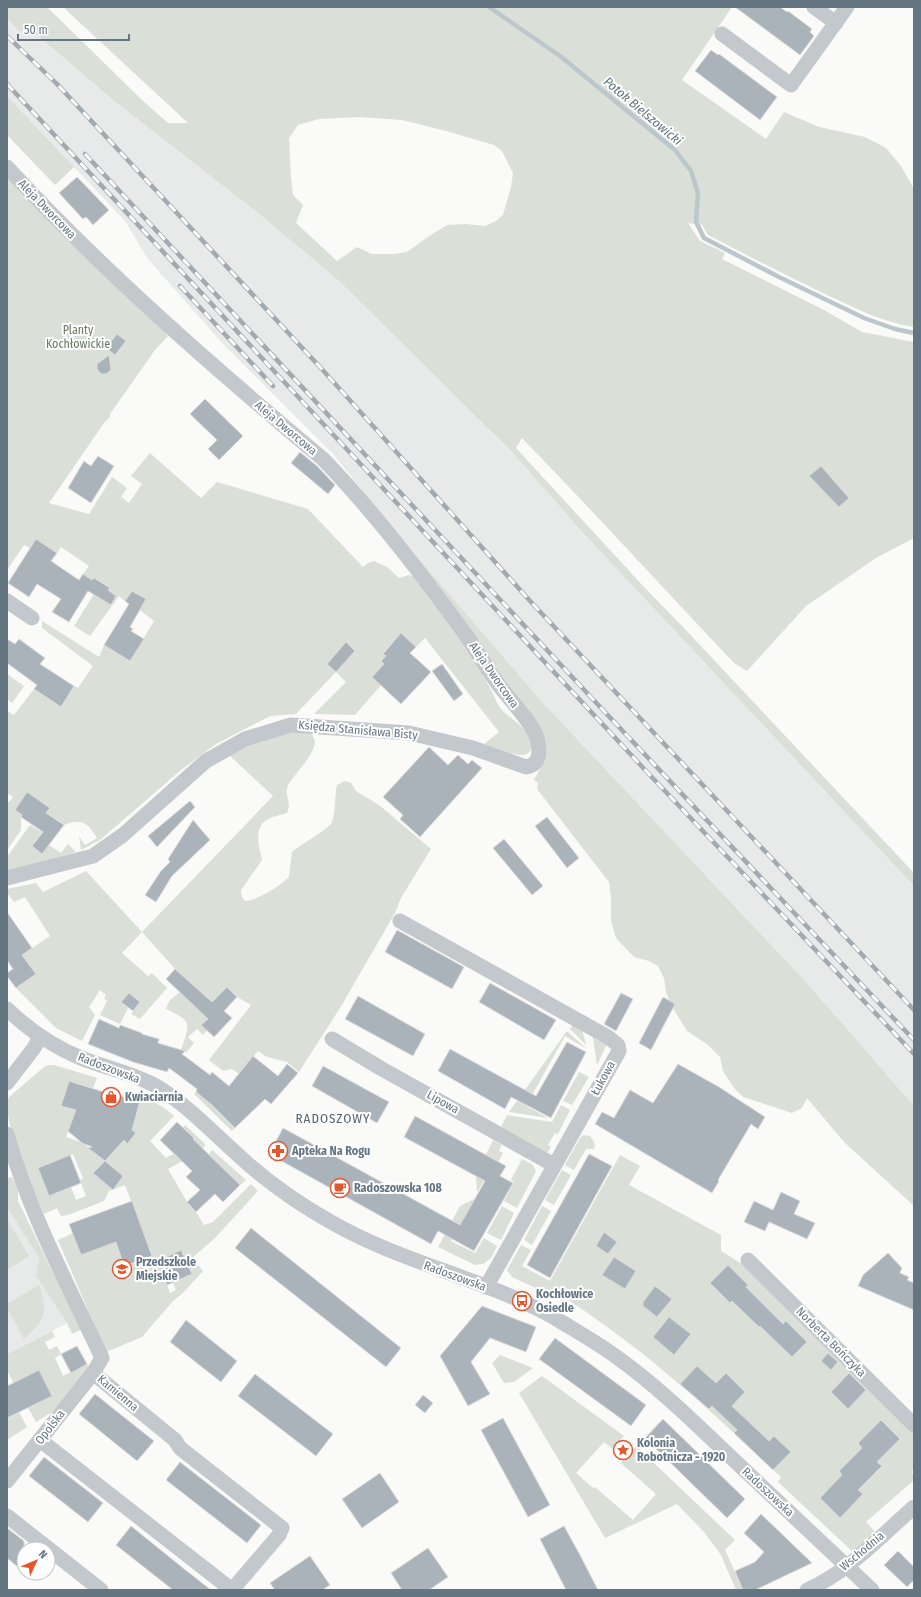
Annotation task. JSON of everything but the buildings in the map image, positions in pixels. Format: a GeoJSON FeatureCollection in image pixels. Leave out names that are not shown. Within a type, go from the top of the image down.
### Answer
{"type":"FeatureCollection","features":[{"type":"Feature","properties":{"kind":"street"},"geometry":{"type":"LineString","coordinates":[[814,7],[836,23]]}},
{"type":"Feature","properties":{"kind":"street"},"geometry":{"type":"LineString","coordinates":[[722,34],[791,85],[847,7]]}},
{"type":"Feature","properties":{"kind":"street","name":"Aleja Dworcowa"},"geometry":{"type":"LineString","coordinates":[[7,167],[115,277],[170,329],[322,459],[345,482],[408,557],[498,684],[527,722]]}},
{"type":"Feature","properties":{"kind":"street"},"geometry":{"type":"LineString","coordinates":[[7,601],[32,618]]}},
{"type":"Feature","properties":{"kind":"street","name":"Księdza Stanisława Bisty"},"geometry":{"type":"LineString","coordinates":[[7,878],[93,856],[99,853],[123,835],[206,761],[245,739],[291,725],[409,733],[472,748],[526,767],[536,763],[539,756],[537,738],[527,722]]}},
{"type":"Feature","properties":{"kind":"street","name":"Łukowa"},"geometry":{"type":"LineString","coordinates":[[400,921],[608,1037],[618,1046],[619,1051],[486,1287]]}},
{"type":"Feature","properties":{"kind":"street","name":"Radoszowska"},"geometry":{"type":"LineString","coordinates":[[7,1008],[40,1038],[82,1058],[135,1077],[155,1086],[196,1116],[263,1177],[292,1198],[331,1222],[389,1250],[522,1301],[554,1318],[615,1356],[667,1397],[872,1590]]}},
{"type":"Feature","properties":{"kind":"street"},"geometry":{"type":"LineString","coordinates":[[7,1084],[40,1038]]}},
{"type":"Feature","properties":{"kind":"street","name":"Lipowa"},"geometry":{"type":"LineString","coordinates":[[332,1040],[554,1165]]}},
{"type":"Feature","properties":{"kind":"street","name":"Kamienna"},"geometry":{"type":"LineString","coordinates":[[7,1134],[15,1163],[32,1207],[102,1358],[93,1373],[175,1440],[180,1448],[282,1528],[279,1535],[235,1588]]}},
{"type":"Feature","properties":{"kind":"street","name":"Norberta Bończyka"},"geometry":{"type":"LineString","coordinates":[[748,1260],[914,1425]]}},
{"type":"Feature","properties":{"kind":"street","name":"Opolska"},"geometry":{"type":"LineString","coordinates":[[7,1481],[93,1373]]}},
{"type":"Feature","properties":{"kind":"street"},"geometry":{"type":"LineString","coordinates":[[40,1440],[235,1588]]}},
{"type":"Feature","properties":{"kind":"street","name":"Wschodnia"},"geometry":{"type":"LineString","coordinates":[[806,1590],[823,1583],[847,1566],[914,1506]]}},
{"type":"Feature","properties":{"kind":"street"},"geometry":{"type":"LineString","coordinates":[[7,1516],[101,1590]]}},
{"type":"Feature","properties":{"kind":"shaded area"},"geometry":{"type":"Polygon","coordinates":[[[7,19],[19,31],[31,30],[113,100],[258,213],[338,280],[513,453],[585,535],[914,886],[914,1106],[807,983],[544,704],[392,528],[334,455],[223,344],[148,259],[125,221],[7,96],[7,19]]]}},
{"type":"Feature","properties":{"kind":"shaded area"},"geometry":{"type":"Polygon","coordinates":[[[7,1207],[39,1258],[36,1276],[67,1323],[7,1354],[7,1207]]]}},
{"type":"Feature","properties":{"kind":"green space"},"geometry":{"type":"Polygon","coordinates":[[[7,7],[47,7],[142,100],[168,123],[188,123],[63,7],[732,7],[682,80],[766,139],[784,112],[819,127],[865,137],[886,148],[901,166],[914,189],[914,327],[890,322],[845,304],[708,235],[702,225],[688,223],[700,241],[725,253],[722,259],[824,310],[862,332],[914,342],[914,538],[876,558],[806,606],[747,671],[734,663],[522,438],[516,448],[644,587],[914,873],[914,886],[585,535],[513,453],[338,280],[258,213],[113,100],[31,30],[19,31],[7,19],[7,7]],[[359,117],[319,119],[298,125],[289,138],[293,195],[303,205],[296,223],[337,261],[357,247],[372,254],[394,254],[407,252],[447,225],[466,224],[485,226],[496,221],[503,215],[511,187],[513,173],[502,151],[494,145],[402,120],[359,117]]]}},
{"type":"Feature","properties":{"kind":"green space"},"geometry":{"type":"Polygon","coordinates":[[[7,96],[74,167],[55,185],[7,135],[7,96]]]}},
{"type":"Feature","properties":{"kind":"green space","name":"Planty Kochłowickie"},"geometry":{"type":"Polygon","coordinates":[[[7,172],[170,329],[166,334],[168,336],[155,350],[49,503],[89,514],[112,477],[127,488],[121,497],[129,503],[142,484],[131,476],[150,453],[201,498],[217,482],[308,509],[363,567],[374,561],[387,567],[399,578],[409,575],[415,577],[463,642],[500,707],[527,733],[531,745],[530,751],[527,754],[522,755],[484,744],[499,732],[425,638],[416,647],[401,633],[383,653],[386,656],[381,661],[384,664],[373,677],[381,685],[355,715],[314,714],[346,682],[336,672],[296,714],[270,716],[216,744],[181,770],[100,840],[81,850],[79,836],[85,845],[97,838],[90,828],[84,823],[80,822],[64,825],[56,819],[51,826],[42,819],[50,808],[27,793],[21,817],[21,830],[7,850],[7,804],[13,797],[9,794],[7,796],[7,711],[14,715],[34,689],[61,707],[74,686],[78,688],[93,666],[42,628],[42,621],[99,657],[104,645],[130,661],[154,621],[140,610],[146,599],[132,591],[125,601],[119,596],[90,636],[74,626],[94,594],[102,599],[110,588],[94,578],[92,580],[83,574],[89,566],[61,547],[57,553],[36,539],[30,548],[24,545],[7,570],[7,172]],[[346,642],[327,664],[336,672],[355,651],[346,642]]]}},
{"type":"Feature","properties":{"kind":"green space"},"geometry":{"type":"Polygon","coordinates":[[[392,528],[544,704],[807,983],[914,1106],[914,1206],[844,1142],[807,1098],[802,1108],[792,1113],[743,1097],[734,1088],[723,1071],[720,1057],[707,1044],[687,1031],[671,1005],[666,992],[664,978],[658,966],[649,961],[634,957],[616,938],[611,921],[611,897],[609,882],[537,789],[538,783],[534,780],[545,760],[544,746],[392,528]]]}},
{"type":"Feature","properties":{"kind":"green space"},"geometry":{"type":"Polygon","coordinates":[[[7,674],[24,686],[12,703],[7,699],[7,674]]]}},
{"type":"Feature","properties":{"kind":"green space"},"geometry":{"type":"Polygon","coordinates":[[[305,731],[313,736],[315,742],[313,750],[287,788],[289,806],[287,813],[268,819],[263,822],[260,827],[258,837],[262,860],[241,890],[242,897],[245,901],[256,898],[268,892],[289,877],[292,852],[330,825],[334,815],[337,785],[345,781],[351,783],[356,791],[379,805],[431,849],[401,898],[395,913],[340,1008],[299,1072],[287,1062],[267,1057],[258,1051],[239,1074],[232,1069],[223,1071],[209,1060],[251,1005],[237,997],[227,987],[212,1002],[175,969],[142,932],[273,796],[229,755],[258,739],[305,731]]]}},
{"type":"Feature","properties":{"kind":"green space"},"geometry":{"type":"Polygon","coordinates":[[[30,825],[42,832],[32,846],[42,854],[49,845],[61,853],[68,844],[76,852],[7,872],[7,857],[30,825]]]}},
{"type":"Feature","properties":{"kind":"green space"},"geometry":{"type":"Polygon","coordinates":[[[86,871],[142,932],[122,953],[148,976],[152,973],[167,988],[140,1019],[131,1014],[140,1002],[129,993],[121,1002],[128,1008],[120,1024],[100,1015],[107,1001],[104,998],[106,995],[100,990],[89,1007],[95,1015],[82,1041],[56,1028],[16,988],[36,974],[22,955],[50,936],[25,897],[14,902],[7,893],[7,889],[36,883],[43,892],[86,871]]]}},
{"type":"Feature","properties":{"kind":"green space"},"geometry":{"type":"Polygon","coordinates":[[[180,992],[213,1023],[203,1035],[197,1029],[188,1037],[194,1043],[186,1053],[181,1050],[186,1034],[187,1024],[181,1017],[166,1009],[169,1001],[180,992]]]}},
{"type":"Feature","properties":{"kind":"green space"},"geometry":{"type":"Polygon","coordinates":[[[575,1022],[581,1026],[586,1045],[570,1029],[575,1022]]]}},
{"type":"Feature","properties":{"kind":"green space"},"geometry":{"type":"Polygon","coordinates":[[[567,1031],[587,1049],[565,1036],[526,1106],[548,1118],[509,1112],[567,1031]]]}},
{"type":"Feature","properties":{"kind":"green space"},"geometry":{"type":"Polygon","coordinates":[[[592,1031],[608,1042],[597,1065],[592,1031]]]}},
{"type":"Feature","properties":{"kind":"green space"},"geometry":{"type":"Polygon","coordinates":[[[54,1065],[97,1078],[93,1088],[69,1081],[61,1106],[81,1112],[70,1126],[66,1137],[83,1143],[105,1161],[124,1140],[127,1144],[135,1133],[132,1130],[142,1096],[163,1107],[174,1116],[150,1141],[166,1158],[173,1154],[177,1157],[194,1138],[183,1127],[185,1125],[205,1144],[205,1146],[197,1153],[168,1169],[187,1202],[196,1212],[204,1225],[213,1222],[251,1184],[258,1191],[214,1239],[192,1258],[203,1271],[182,1294],[173,1301],[142,1337],[106,1352],[58,1240],[73,1233],[81,1255],[116,1242],[125,1265],[152,1255],[125,1185],[109,1191],[104,1201],[68,1215],[61,1216],[57,1208],[44,1214],[15,1144],[8,1115],[7,1101],[9,1097],[44,1067],[54,1065]],[[73,1154],[38,1168],[49,1196],[71,1187],[76,1200],[86,1196],[80,1180],[83,1178],[73,1154]],[[181,1250],[168,1256],[165,1261],[159,1263],[170,1293],[176,1290],[173,1283],[192,1274],[181,1250]]]}},
{"type":"Feature","properties":{"kind":"green space"},"geometry":{"type":"Polygon","coordinates":[[[579,1072],[589,1077],[572,1105],[563,1101],[579,1072]]]}},
{"type":"Feature","properties":{"kind":"green space"},"geometry":{"type":"Polygon","coordinates":[[[196,1092],[212,1105],[235,1128],[232,1131],[194,1094],[196,1092]]]}},
{"type":"Feature","properties":{"kind":"green space"},"geometry":{"type":"Polygon","coordinates":[[[561,1105],[570,1110],[558,1134],[555,1133],[548,1145],[551,1147],[548,1152],[542,1152],[500,1129],[507,1115],[552,1122],[561,1105]]]}},
{"type":"Feature","properties":{"kind":"green space"},"geometry":{"type":"Polygon","coordinates":[[[583,1135],[590,1136],[595,1147],[594,1149],[586,1149],[574,1170],[565,1165],[583,1135]]]}},
{"type":"Feature","properties":{"kind":"green space"},"geometry":{"type":"Polygon","coordinates":[[[493,1140],[502,1145],[499,1151],[503,1153],[498,1163],[505,1168],[501,1175],[491,1170],[477,1192],[476,1176],[493,1140]]]}},
{"type":"Feature","properties":{"kind":"green space"},"geometry":{"type":"Polygon","coordinates":[[[212,1150],[246,1180],[240,1185],[209,1154],[212,1150]]]}},
{"type":"Feature","properties":{"kind":"green space"},"geometry":{"type":"Polygon","coordinates":[[[620,1155],[640,1166],[629,1185],[721,1235],[721,1251],[742,1264],[914,1432],[914,1469],[911,1472],[914,1475],[914,1480],[866,1522],[876,1533],[854,1553],[778,1482],[781,1477],[705,1406],[679,1384],[625,1340],[568,1300],[565,1304],[557,1298],[512,1277],[507,1270],[521,1245],[531,1250],[522,1266],[550,1281],[620,1155]]]}},
{"type":"Feature","properties":{"kind":"green space"},"geometry":{"type":"Polygon","coordinates":[[[522,1159],[533,1165],[536,1171],[517,1208],[504,1201],[514,1182],[511,1180],[522,1159]]]}},
{"type":"Feature","properties":{"kind":"green space"},"geometry":{"type":"Polygon","coordinates":[[[562,1170],[571,1175],[554,1205],[545,1200],[562,1170]]]}},
{"type":"Feature","properties":{"kind":"green space"},"geometry":{"type":"Polygon","coordinates":[[[12,1177],[18,1190],[18,1201],[81,1330],[72,1334],[67,1323],[36,1276],[39,1258],[7,1207],[7,1178],[12,1177]]]}},
{"type":"Feature","properties":{"kind":"green space"},"geometry":{"type":"Polygon","coordinates":[[[476,1198],[451,1241],[475,1253],[484,1238],[497,1246],[491,1258],[483,1264],[475,1265],[438,1247],[460,1206],[476,1198]]]}},
{"type":"Feature","properties":{"kind":"green space"},"geometry":{"type":"Polygon","coordinates":[[[502,1206],[514,1213],[501,1240],[487,1233],[502,1206]]]}},
{"type":"Feature","properties":{"kind":"green space"},"geometry":{"type":"Polygon","coordinates":[[[542,1206],[551,1211],[532,1245],[524,1240],[542,1206]]]}},
{"type":"Feature","properties":{"kind":"green space"},"geometry":{"type":"Polygon","coordinates":[[[7,1220],[29,1256],[7,1270],[7,1220]]]}},
{"type":"Feature","properties":{"kind":"green space"},"geometry":{"type":"Polygon","coordinates":[[[39,1285],[44,1302],[43,1315],[41,1321],[24,1339],[7,1308],[7,1304],[39,1285]]]}},
{"type":"Feature","properties":{"kind":"green space"},"geometry":{"type":"Polygon","coordinates":[[[52,1331],[55,1337],[45,1342],[49,1350],[57,1346],[61,1354],[55,1358],[63,1376],[87,1364],[89,1368],[52,1412],[36,1422],[7,1371],[7,1354],[52,1331]]]}},
{"type":"Feature","properties":{"kind":"green space"},"geometry":{"type":"Polygon","coordinates":[[[500,1355],[533,1368],[514,1382],[504,1383],[492,1363],[500,1355]]]}},
{"type":"Feature","properties":{"kind":"green space"},"geometry":{"type":"Polygon","coordinates":[[[542,1376],[624,1436],[613,1449],[604,1442],[576,1473],[593,1488],[595,1487],[633,1520],[656,1494],[621,1463],[636,1446],[735,1540],[725,1550],[743,1590],[736,1590],[721,1555],[704,1532],[677,1504],[605,1538],[519,1393],[542,1376]]]}},
{"type":"Feature","properties":{"kind":"green space"},"geometry":{"type":"Polygon","coordinates":[[[19,1412],[27,1427],[7,1440],[7,1419],[19,1412]]]}},
{"type":"Feature","properties":{"kind":"waterway","name":"Potok Bielszowicki"},"geometry":{"type":"LineString","coordinates":[[489,7],[560,56],[675,150],[691,171],[698,193],[696,222],[704,238],[779,277],[864,318],[895,329],[914,333]]}},
{"type":"Feature","properties":{"kind":"railway"},"geometry":{"type":"LineString","coordinates":[[7,36],[57,84],[320,367],[531,602],[914,1010]]}},
{"type":"Feature","properties":{"kind":"railway"},"geometry":{"type":"LineString","coordinates":[[7,84],[647,772],[914,1054]]}},
{"type":"Feature","properties":{"kind":"railway"},"geometry":{"type":"LineString","coordinates":[[85,154],[602,709],[914,1040]]}},
{"type":"Feature","properties":{"kind":"railway"},"geometry":{"type":"LineString","coordinates":[[180,286],[273,386]]}},
{"type":"Feature","properties":{"kind":"place","name":"Kwiaciarnia"},"geometry":{"type":"Point","coordinates":[111,1097]}},
{"type":"Feature","properties":{"kind":"place","name":"Apteka Na Rogu"},"geometry":{"type":"Point","coordinates":[278,1151]}},
{"type":"Feature","properties":{"kind":"place","name":"Radoszowska 108"},"geometry":{"type":"Point","coordinates":[340,1188]}},
{"type":"Feature","properties":{"kind":"place","name":"Przedszkole Miejskie"},"geometry":{"type":"Point","coordinates":[122,1269]}},
{"type":"Feature","properties":{"kind":"place","name":"Kochłowice Osiedle"},"geometry":{"type":"Point","coordinates":[522,1301]}},
{"type":"Feature","properties":{"kind":"place","name":"Kolonia Robotnicza - 1920"},"geometry":{"type":"Point","coordinates":[623,1450]}},
{"type":"Feature","properties":{"kind":"district","name":"RADOSZOWY"},"geometry":{"type":"Point","coordinates":[333,1118]}}]}
